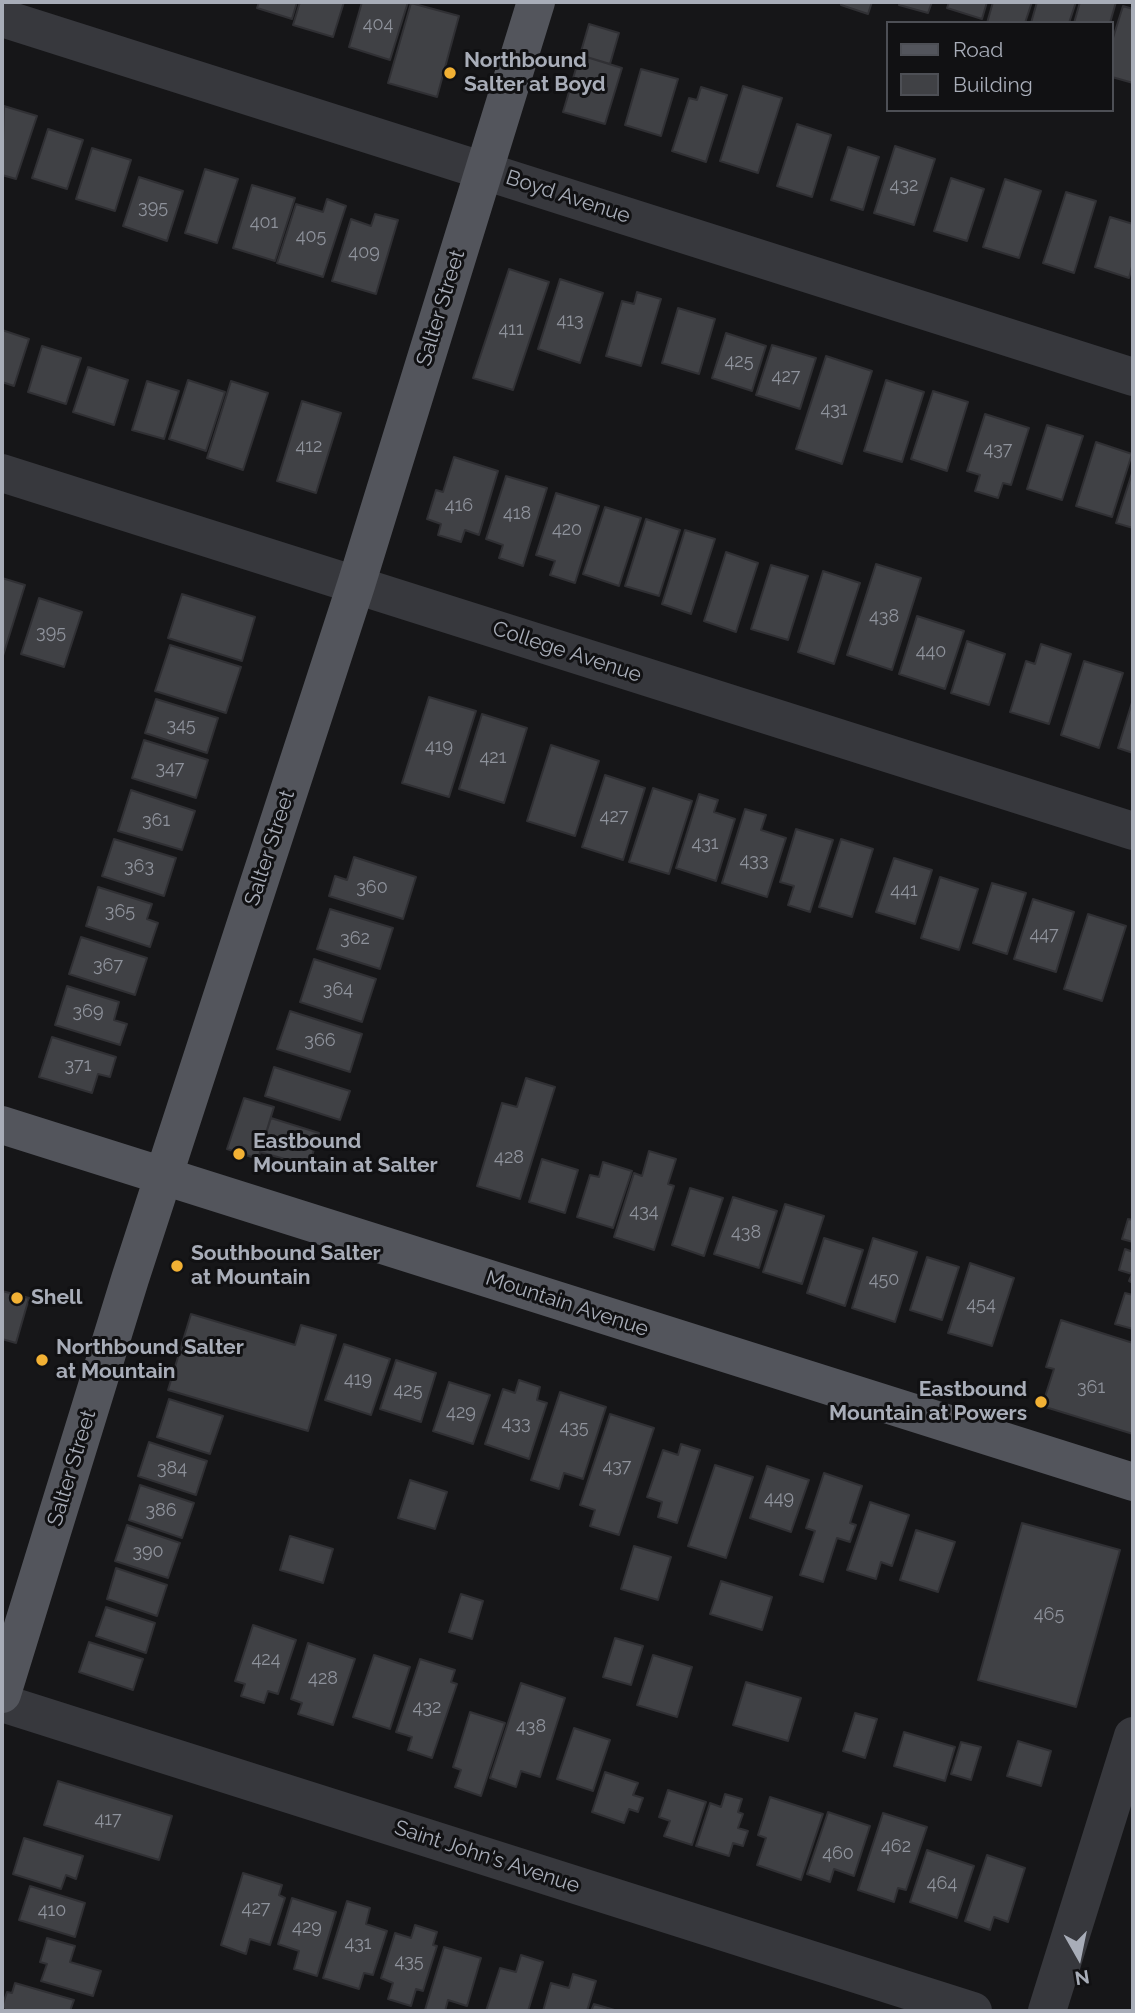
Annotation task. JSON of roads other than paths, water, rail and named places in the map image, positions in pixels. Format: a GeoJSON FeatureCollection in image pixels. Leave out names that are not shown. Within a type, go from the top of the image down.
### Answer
{"type":"FeatureCollection","features":[{"type":"Feature","properties":{"kind":"main road","name":"Salter Street"},"geometry":{"type":"LineString","coordinates":[[2,1694],[164,1177],[356,585],[536,2]]}},
{"type":"Feature","properties":{"kind":"main road","name":"Mountain Avenue"},"geometry":{"type":"LineString","coordinates":[[2,1125],[1133,1482]]}},
{"type":"Feature","properties":{"kind":"street","name":"Boyd Avenue"},"geometry":{"type":"LineString","coordinates":[[2,18],[1133,377]]}},
{"type":"Feature","properties":{"kind":"street","name":"College Avenue"},"geometry":{"type":"LineString","coordinates":[[2,473],[1133,831]]}},
{"type":"Feature","properties":{"kind":"street","name":"Saint John's Avenue"},"geometry":{"type":"LineString","coordinates":[[2,1703],[973,2011]]}},
{"type":"Feature","properties":{"kind":"street"},"geometry":{"type":"LineString","coordinates":[[1047,2011],[1133,1736]]}},
{"type":"Feature","properties":{"kind":"place","name":"Northbound Salter at Boyd"},"geometry":{"type":"Point","coordinates":[450,73]}},
{"type":"Feature","properties":{"kind":"place","name":"Eastbound Mountain at Salter"},"geometry":{"type":"Point","coordinates":[239,1154]}},
{"type":"Feature","properties":{"kind":"place","name":"Southbound Salter at Mountain"},"geometry":{"type":"Point","coordinates":[177,1266]}},
{"type":"Feature","properties":{"kind":"place","name":"Shell"},"geometry":{"type":"Point","coordinates":[17,1298]}},
{"type":"Feature","properties":{"kind":"place","name":"Northbound Salter at Mountain"},"geometry":{"type":"Point","coordinates":[42,1360]}},
{"type":"Feature","properties":{"kind":"place","name":"Eastbound Mountain at Powers"},"geometry":{"type":"Point","coordinates":[1041,1402]}}]}
